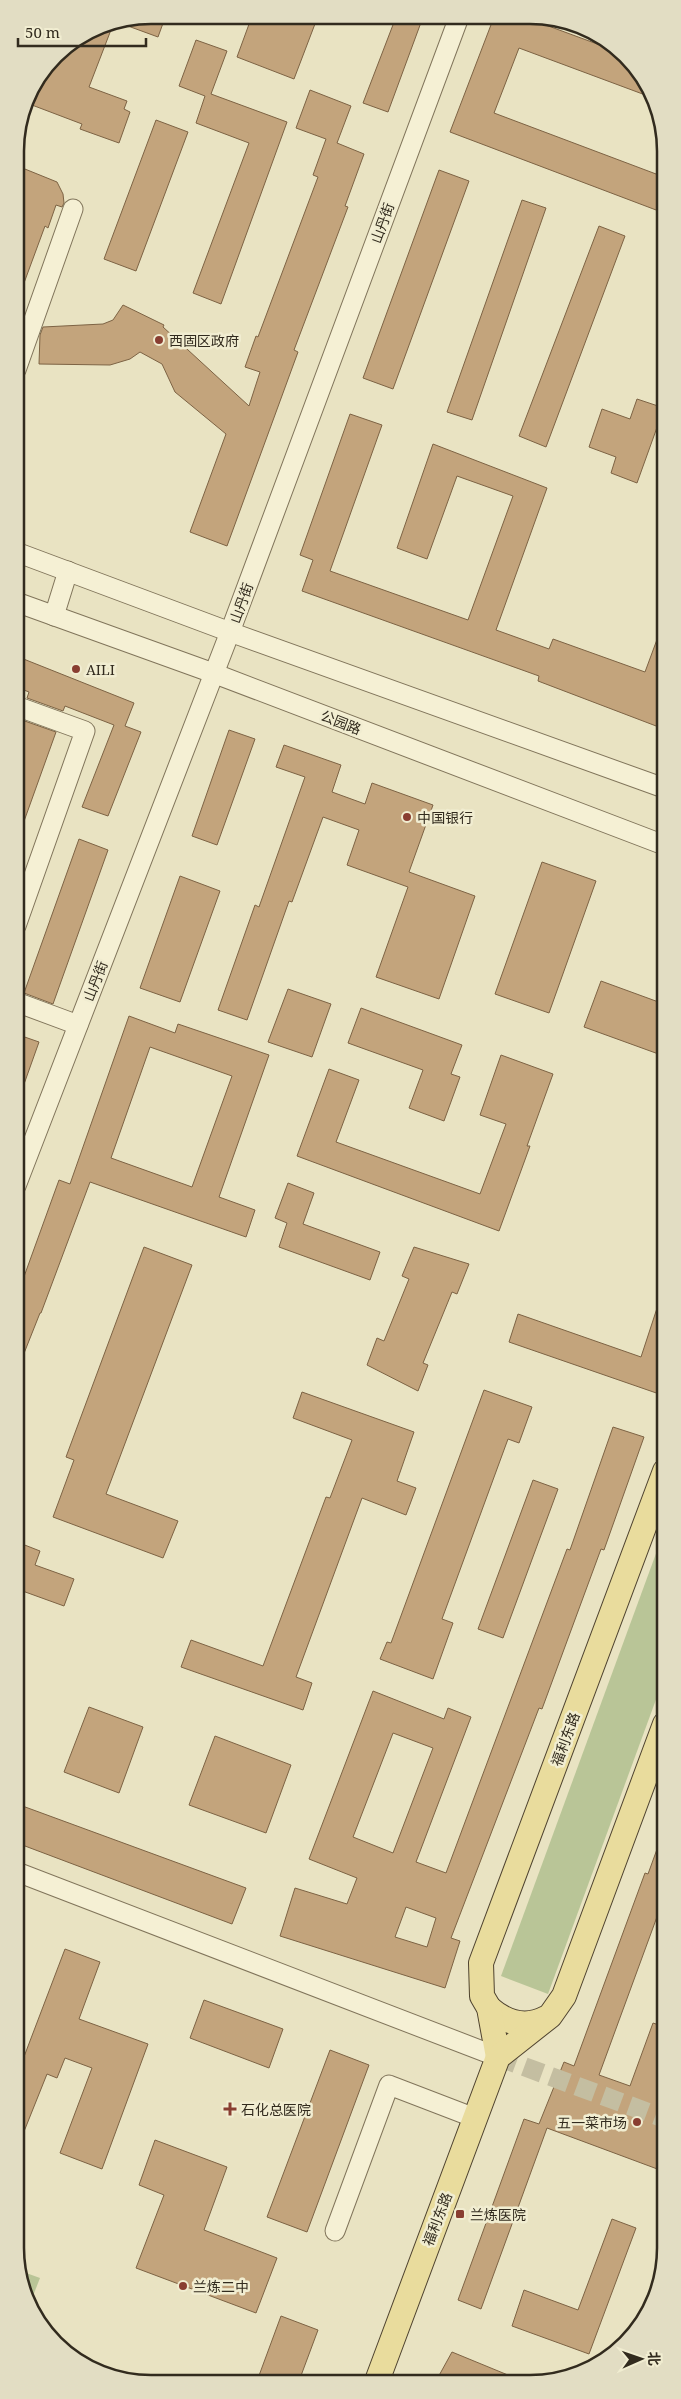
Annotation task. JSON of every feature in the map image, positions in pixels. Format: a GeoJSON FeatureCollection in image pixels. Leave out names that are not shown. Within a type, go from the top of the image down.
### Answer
{"type":"FeatureCollection","features":[{"type":"Feature","properties":{"kind":"main road","name":"福利东路"},"geometry":{"type":"LineString","coordinates":[[380,2375],[498,2057],[489,2008],[482,1996],[481,1963],[657,1492]]}},
{"type":"Feature","properties":{"kind":"main road"},"geometry":{"type":"LineString","coordinates":[[498,2057],[550,2016],[564,1996],[657,1746]]}},
{"type":"Feature","properties":{"kind":"main road"},"geometry":{"type":"LineString","coordinates":[[489,2008],[499,2017],[511,2023],[538,2022],[550,2016]]}},
{"type":"Feature","properties":{"kind":"street","name":"山丹街"},"geometry":{"type":"LineString","coordinates":[[24,1166],[230,632],[456,24]]}},
{"type":"Feature","properties":{"kind":"street"},"geometry":{"type":"LineString","coordinates":[[24,347],[73,209]]}},
{"type":"Feature","properties":{"kind":"street"},"geometry":{"type":"LineString","coordinates":[[24,555],[230,632],[657,785]]}},
{"type":"Feature","properties":{"kind":"street"},"geometry":{"type":"LineString","coordinates":[[54,616],[68,571]]}},
{"type":"Feature","properties":{"kind":"street","name":"公园路"},"geometry":{"type":"LineString","coordinates":[[24,605],[213,674],[657,842]]}},
{"type":"Feature","properties":{"kind":"street"},"geometry":{"type":"LineString","coordinates":[[24,709],[85,731],[24,903]]}},
{"type":"Feature","properties":{"kind":"street"},"geometry":{"type":"LineString","coordinates":[[24,1005],[78,1024]]}},
{"type":"Feature","properties":{"kind":"street"},"geometry":{"type":"LineString","coordinates":[[24,1875],[498,2057]]}},
{"type":"Feature","properties":{"kind":"street"},"geometry":{"type":"LineString","coordinates":[[335,2230],[389,2085],[475,2118]]}},
{"type":"Feature","properties":{"kind":"green space"},"geometry":{"type":"Polygon","coordinates":[[[657,1551],[657,1697],[548,1994],[501,1976],[657,1551]]]}},
{"type":"Feature","properties":{"kind":"green space"},"geometry":{"type":"Polygon","coordinates":[[[26,2273],[40,2278],[33,2296],[26,2273]]]}},
{"type":"Feature","properties":{"kind":"building"},"geometry":{"type":"Polygon","coordinates":[[[163,24],[158,37],[127,26],[163,24]]]}},
{"type":"Feature","properties":{"kind":"building"},"geometry":{"type":"Polygon","coordinates":[[[249,24],[315,24],[294,79],[237,57],[249,24]]]}},
{"type":"Feature","properties":{"kind":"building"},"geometry":{"type":"Polygon","coordinates":[[[393,24],[420,24],[388,112],[363,103],[393,24]]]}},
{"type":"Feature","properties":{"kind":"building"},"geometry":{"type":"Polygon","coordinates":[[[491,24],[545,25],[601,45],[631,73],[644,95],[519,48],[494,113],[657,174],[657,210],[450,132],[491,24]]]}},
{"type":"Feature","properties":{"kind":"building"},"geometry":{"type":"Polygon","coordinates":[[[111,30],[89,87],[127,101],[124,109],[130,112],[119,143],[80,129],[82,124],[32,105],[45,80],[67,55],[94,37],[111,30]]]}},
{"type":"Feature","properties":{"kind":"building"},"geometry":{"type":"Polygon","coordinates":[[[196,40],[227,51],[211,94],[287,122],[221,304],[193,293],[249,143],[196,123],[205,96],[179,86],[196,40]]]}},
{"type":"Feature","properties":{"kind":"building"},"geometry":{"type":"Polygon","coordinates":[[[310,90],[351,106],[337,143],[364,154],[345,206],[348,207],[294,350],[298,352],[227,546],[190,532],[226,434],[175,392],[162,364],[140,352],[130,359],[110,365],[39,364],[40,335],[43,327],[103,324],[113,320],[123,305],[164,325],[163,327],[249,406],[260,372],[245,367],[318,177],[313,175],[326,139],[296,128],[310,90]]]}},
{"type":"Feature","properties":{"kind":"building"},"geometry":{"type":"Polygon","coordinates":[[[156,120],[188,132],[136,271],[104,259],[156,120]]]}},
{"type":"Feature","properties":{"kind":"building"},"geometry":{"type":"Polygon","coordinates":[[[24,169],[57,182],[63,194],[64,203],[62,207],[56,205],[48,228],[45,226],[24,283],[24,169]]]}},
{"type":"Feature","properties":{"kind":"building"},"geometry":{"type":"Polygon","coordinates":[[[439,170],[469,181],[393,389],[363,378],[439,170]]]}},
{"type":"Feature","properties":{"kind":"building"},"geometry":{"type":"Polygon","coordinates":[[[522,200],[546,208],[472,420],[447,412],[522,200]]]}},
{"type":"Feature","properties":{"kind":"building"},"geometry":{"type":"Polygon","coordinates":[[[599,226],[625,236],[546,447],[519,436],[599,226]]]}},
{"type":"Feature","properties":{"kind":"building"},"geometry":{"type":"Polygon","coordinates":[[[637,399],[657,406],[657,427],[637,483],[611,473],[616,457],[589,447],[602,409],[630,419],[637,399]]]}},
{"type":"Feature","properties":{"kind":"building"},"geometry":{"type":"Polygon","coordinates":[[[350,414],[382,425],[330,571],[468,620],[513,496],[457,476],[427,559],[397,548],[433,444],[547,488],[496,630],[549,649],[553,639],[645,672],[657,640],[657,726],[538,681],[539,676],[302,591],[313,560],[300,555],[350,414]]]}},
{"type":"Feature","properties":{"kind":"building"},"geometry":{"type":"Polygon","coordinates":[[[24,659],[134,703],[125,726],[141,732],[108,816],[82,807],[114,725],[65,706],[63,711],[27,698],[29,692],[24,690],[24,659]]]}},
{"type":"Feature","properties":{"kind":"building"},"geometry":{"type":"Polygon","coordinates":[[[24,721],[56,732],[24,821],[24,721]]]}},
{"type":"Feature","properties":{"kind":"building"},"geometry":{"type":"Polygon","coordinates":[[[229,730],[255,739],[217,845],[192,836],[229,730]]]}},
{"type":"Feature","properties":{"kind":"building"},"geometry":{"type":"Polygon","coordinates":[[[284,745],[341,765],[332,792],[365,804],[372,783],[433,805],[409,872],[475,896],[439,999],[376,977],[408,887],[347,865],[359,830],[323,817],[292,902],[289,901],[247,1020],[218,1010],[255,905],[259,907],[305,777],[276,767],[284,745]]]}},
{"type":"Feature","properties":{"kind":"building"},"geometry":{"type":"Polygon","coordinates":[[[79,839],[108,850],[53,1004],[24,993],[79,839]]]}},
{"type":"Feature","properties":{"kind":"building"},"geometry":{"type":"Polygon","coordinates":[[[542,862],[596,881],[549,1013],[495,994],[542,862]]]}},
{"type":"Feature","properties":{"kind":"building"},"geometry":{"type":"Polygon","coordinates":[[[180,876],[220,891],[180,1002],[140,988],[180,876]]]}},
{"type":"Feature","properties":{"kind":"building"},"geometry":{"type":"Polygon","coordinates":[[[601,981],[657,1001],[657,1053],[584,1027],[601,981]]]}},
{"type":"Feature","properties":{"kind":"building"},"geometry":{"type":"Polygon","coordinates":[[[288,989],[331,1004],[312,1057],[268,1042],[288,989]]]}},
{"type":"Feature","properties":{"kind":"building"},"geometry":{"type":"Polygon","coordinates":[[[361,1008],[462,1045],[451,1074],[460,1077],[444,1121],[409,1108],[423,1070],[348,1043],[361,1008]]]}},
{"type":"Feature","properties":{"kind":"building"},"geometry":{"type":"Polygon","coordinates":[[[129,1016],[175,1033],[178,1024],[269,1055],[219,1197],[255,1210],[246,1237],[90,1182],[24,1353],[24,1277],[59,1180],[70,1184],[129,1016]],[[150,1047],[111,1158],[192,1187],[232,1076],[150,1047]]]}},
{"type":"Feature","properties":{"kind":"building"},"geometry":{"type":"Polygon","coordinates":[[[24,1037],[39,1042],[24,1084],[24,1037]]]}},
{"type":"Feature","properties":{"kind":"building"},"geometry":{"type":"Polygon","coordinates":[[[501,1055],[553,1074],[527,1146],[530,1146],[499,1231],[297,1156],[329,1069],[359,1080],[336,1142],[480,1194],[506,1124],[480,1115],[501,1055]]]}},
{"type":"Feature","properties":{"kind":"building"},"geometry":{"type":"Polygon","coordinates":[[[288,1183],[314,1193],[303,1224],[380,1252],[370,1280],[279,1247],[287,1223],[275,1218],[288,1183]]]}},
{"type":"Feature","properties":{"kind":"building"},"geometry":{"type":"Polygon","coordinates":[[[144,1247],[192,1265],[106,1494],[178,1521],[163,1558],[53,1517],[74,1460],[66,1457],[144,1247]]]}},
{"type":"Feature","properties":{"kind":"building"},"geometry":{"type":"Polygon","coordinates":[[[414,1247],[469,1264],[457,1294],[452,1292],[423,1363],[428,1365],[418,1391],[367,1365],[377,1338],[384,1341],[409,1279],[402,1276],[414,1247]]]}},
{"type":"Feature","properties":{"kind":"building"},"geometry":{"type":"Polygon","coordinates":[[[657,1308],[657,1393],[509,1342],[518,1314],[641,1357],[657,1308]]]}},
{"type":"Feature","properties":{"kind":"building"},"geometry":{"type":"Polygon","coordinates":[[[484,1390],[532,1407],[519,1443],[508,1439],[442,1619],[453,1623],[433,1679],[380,1659],[387,1642],[391,1643],[484,1390]]]}},
{"type":"Feature","properties":{"kind":"building"},"geometry":{"type":"Polygon","coordinates":[[[302,1392],[414,1432],[397,1481],[416,1488],[406,1515],[362,1498],[296,1677],[312,1683],[303,1710],[181,1667],[191,1640],[263,1666],[326,1497],[330,1498],[352,1440],[293,1418],[302,1392]]]}},
{"type":"Feature","properties":{"kind":"building"},"geometry":{"type":"Polygon","coordinates":[[[613,1427],[644,1437],[604,1550],[601,1549],[542,1709],[539,1708],[451,1938],[460,1941],[445,1988],[280,1936],[295,1888],[347,1904],[357,1878],[309,1859],[373,1691],[444,1719],[448,1708],[471,1717],[416,1862],[446,1873],[567,1549],[570,1550],[613,1427]],[[393,1733],[353,1837],[393,1853],[433,1748],[393,1733]],[[406,1907],[395,1937],[427,1947],[436,1918],[406,1907]]]}},
{"type":"Feature","properties":{"kind":"building"},"geometry":{"type":"Polygon","coordinates":[[[533,1480],[558,1489],[503,1638],[478,1629],[533,1480]]]}},
{"type":"Feature","properties":{"kind":"building"},"geometry":{"type":"Polygon","coordinates":[[[24,1545],[40,1551],[35,1565],[74,1579],[64,1606],[24,1592],[24,1545]]]}},
{"type":"Feature","properties":{"kind":"building"},"geometry":{"type":"Polygon","coordinates":[[[89,1707],[143,1727],[119,1793],[64,1772],[89,1707]]]}},
{"type":"Feature","properties":{"kind":"building"},"geometry":{"type":"Polygon","coordinates":[[[215,1736],[291,1765],[266,1833],[189,1805],[215,1736]]]}},
{"type":"Feature","properties":{"kind":"building"},"geometry":{"type":"Polygon","coordinates":[[[24,1807],[246,1888],[232,1924],[24,1846],[24,1807]]]}},
{"type":"Feature","properties":{"kind":"building"},"geometry":{"type":"Polygon","coordinates":[[[657,1849],[657,1917],[599,2075],[630,2086],[653,2023],[657,2024],[657,2169],[547,2128],[481,2309],[458,2300],[524,2119],[539,2124],[564,2062],[574,2066],[645,1873],[648,1874],[657,1849]]]}},
{"type":"Feature","properties":{"kind":"building"},"geometry":{"type":"Polygon","coordinates":[[[65,1949],[100,1962],[79,2019],[148,2044],[102,2169],[60,2153],[92,2068],[65,2058],[57,2078],[47,2074],[24,2132],[24,2057],[65,1949]]]}},
{"type":"Feature","properties":{"kind":"building"},"geometry":{"type":"Polygon","coordinates":[[[204,2000],[283,2029],[269,2068],[190,2038],[204,2000]]]}},
{"type":"Feature","properties":{"kind":"building"},"geometry":{"type":"Polygon","coordinates":[[[330,2050],[369,2065],[307,2232],[267,2217],[330,2050]]]}},
{"type":"Feature","properties":{"kind":"building"},"geometry":{"type":"Polygon","coordinates":[[[155,2140],[227,2167],[204,2230],[277,2258],[256,2313],[136,2268],[164,2195],[139,2185],[155,2140]]]}},
{"type":"Feature","properties":{"kind":"building"},"geometry":{"type":"Polygon","coordinates":[[[612,2219],[636,2228],[589,2354],[512,2326],[524,2290],[578,2310],[612,2219]]]}},
{"type":"Feature","properties":{"kind":"building"},"geometry":{"type":"Polygon","coordinates":[[[281,2316],[318,2330],[301,2375],[259,2375],[281,2316]]]}},
{"type":"Feature","properties":{"kind":"building"},"geometry":{"type":"Polygon","coordinates":[[[452,2352],[508,2375],[439,2375],[452,2352]]]}},
{"type":"Feature","properties":{"kind":"tunnel"},"geometry":{"type":"LineString","coordinates":[[498,2057],[657,2116]]}},
{"type":"Feature","properties":{"kind":"place","name":"西固区政府"},"geometry":{"type":"Point","coordinates":[159,340]}},
{"type":"Feature","properties":{"kind":"place","name":"AILI"},"geometry":{"type":"Point","coordinates":[76,669]}},
{"type":"Feature","properties":{"kind":"place","name":"中国银行"},"geometry":{"type":"Point","coordinates":[407,817]}},
{"type":"Feature","properties":{"kind":"place","name":"石化总医院"},"geometry":{"type":"Point","coordinates":[230,2109]}},
{"type":"Feature","properties":{"kind":"place","name":"五一菜市场"},"geometry":{"type":"Point","coordinates":[637,2122]}},
{"type":"Feature","properties":{"kind":"place","name":"兰炼医院"},"geometry":{"type":"Point","coordinates":[460,2214]}},
{"type":"Feature","properties":{"kind":"place","name":"兰炼二中"},"geometry":{"type":"Point","coordinates":[183,2286]}}]}
